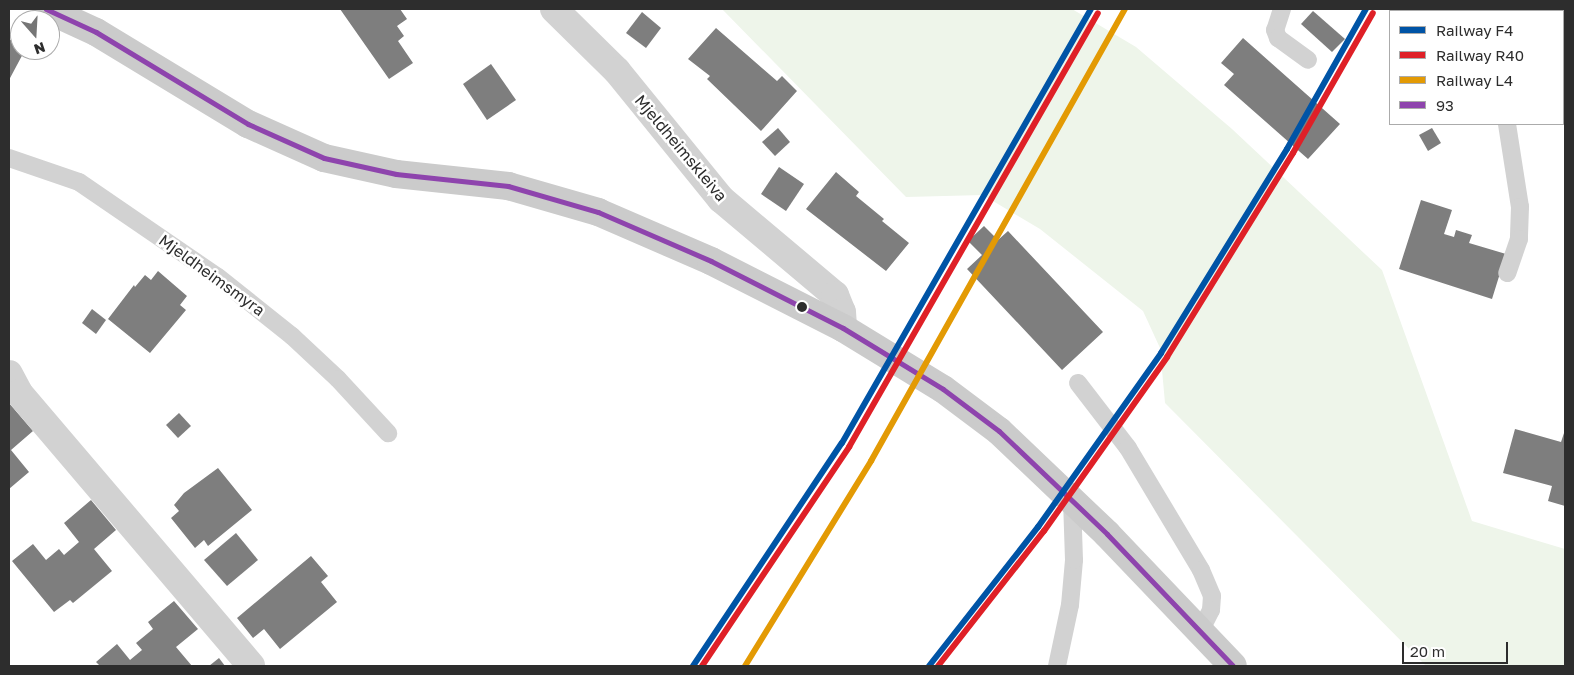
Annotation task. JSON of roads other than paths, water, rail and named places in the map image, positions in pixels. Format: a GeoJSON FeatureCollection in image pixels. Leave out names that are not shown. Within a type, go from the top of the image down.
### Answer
{"type":"FeatureCollection","features":[{"type":"Feature","properties":{"kind":"main road"},"geometry":{"type":"LineString","coordinates":[[46,9],[104,37],[248,124],[324,158],[396,174],[508,186],[598,212],[711,261],[843,328],[936,384],[991,425],[1072,498],[1232,666]]}},
{"type":"Feature","properties":{"kind":"street","name":"Mjeldheimskleiva"},"geometry":{"type":"LineString","coordinates":[[554,9],[617,71],[722,199],[835,295],[842,312],[843,328]]}},
{"type":"Feature","properties":{"kind":"street"},"geometry":{"type":"LineString","coordinates":[[9,374],[18,393],[251,666]]}},
{"type":"Feature","properties":{"kind":"lane"},"geometry":{"type":"LineString","coordinates":[[1282,9],[1275,30],[1278,38],[1308,60]]}},
{"type":"Feature","properties":{"kind":"lane"},"geometry":{"type":"LineString","coordinates":[[1507,125],[1520,207],[1519,239],[1507,273]]}},
{"type":"Feature","properties":{"kind":"lane","name":"Mjeldheimsmyra"},"geometry":{"type":"LineString","coordinates":[[9,158],[79,182],[218,277],[292,336],[338,379],[388,433]]}},
{"type":"Feature","properties":{"kind":"lane"},"geometry":{"type":"LineString","coordinates":[[1078,383],[1128,448],[1201,570],[1212,596],[1211,610],[1200,634]]}},
{"type":"Feature","properties":{"kind":"lane"},"geometry":{"type":"LineString","coordinates":[[1057,666],[1070,605],[1074,560],[1072,498]]}},
{"type":"Feature","properties":{"kind":"rail line","name":"F4"},"geometry":{"type":"LineString","coordinates":[[693,666],[842,443],[1091,9]]}},
{"type":"Feature","properties":{"kind":"rail line","name":"L4"},"geometry":{"type":"LineString","coordinates":[[745,666],[871,461],[1125,9]]}},
{"type":"Feature","properties":{"kind":"rail line","name":"F4"},"geometry":{"type":"LineString","coordinates":[[929,666],[1038,527],[1161,353],[1287,149],[1366,9]]}},
{"type":"Feature","properties":{"kind":"rail line","name":"R40"},"geometry":{"type":"LineString","coordinates":[[702,666],[849,447],[1098,13]]}},
{"type":"Feature","properties":{"kind":"rail line","name":"R40"},"geometry":{"type":"LineString","coordinates":[[938,666],[1044,531],[1167,357],[1293,153],[1373,13]]}}]}
